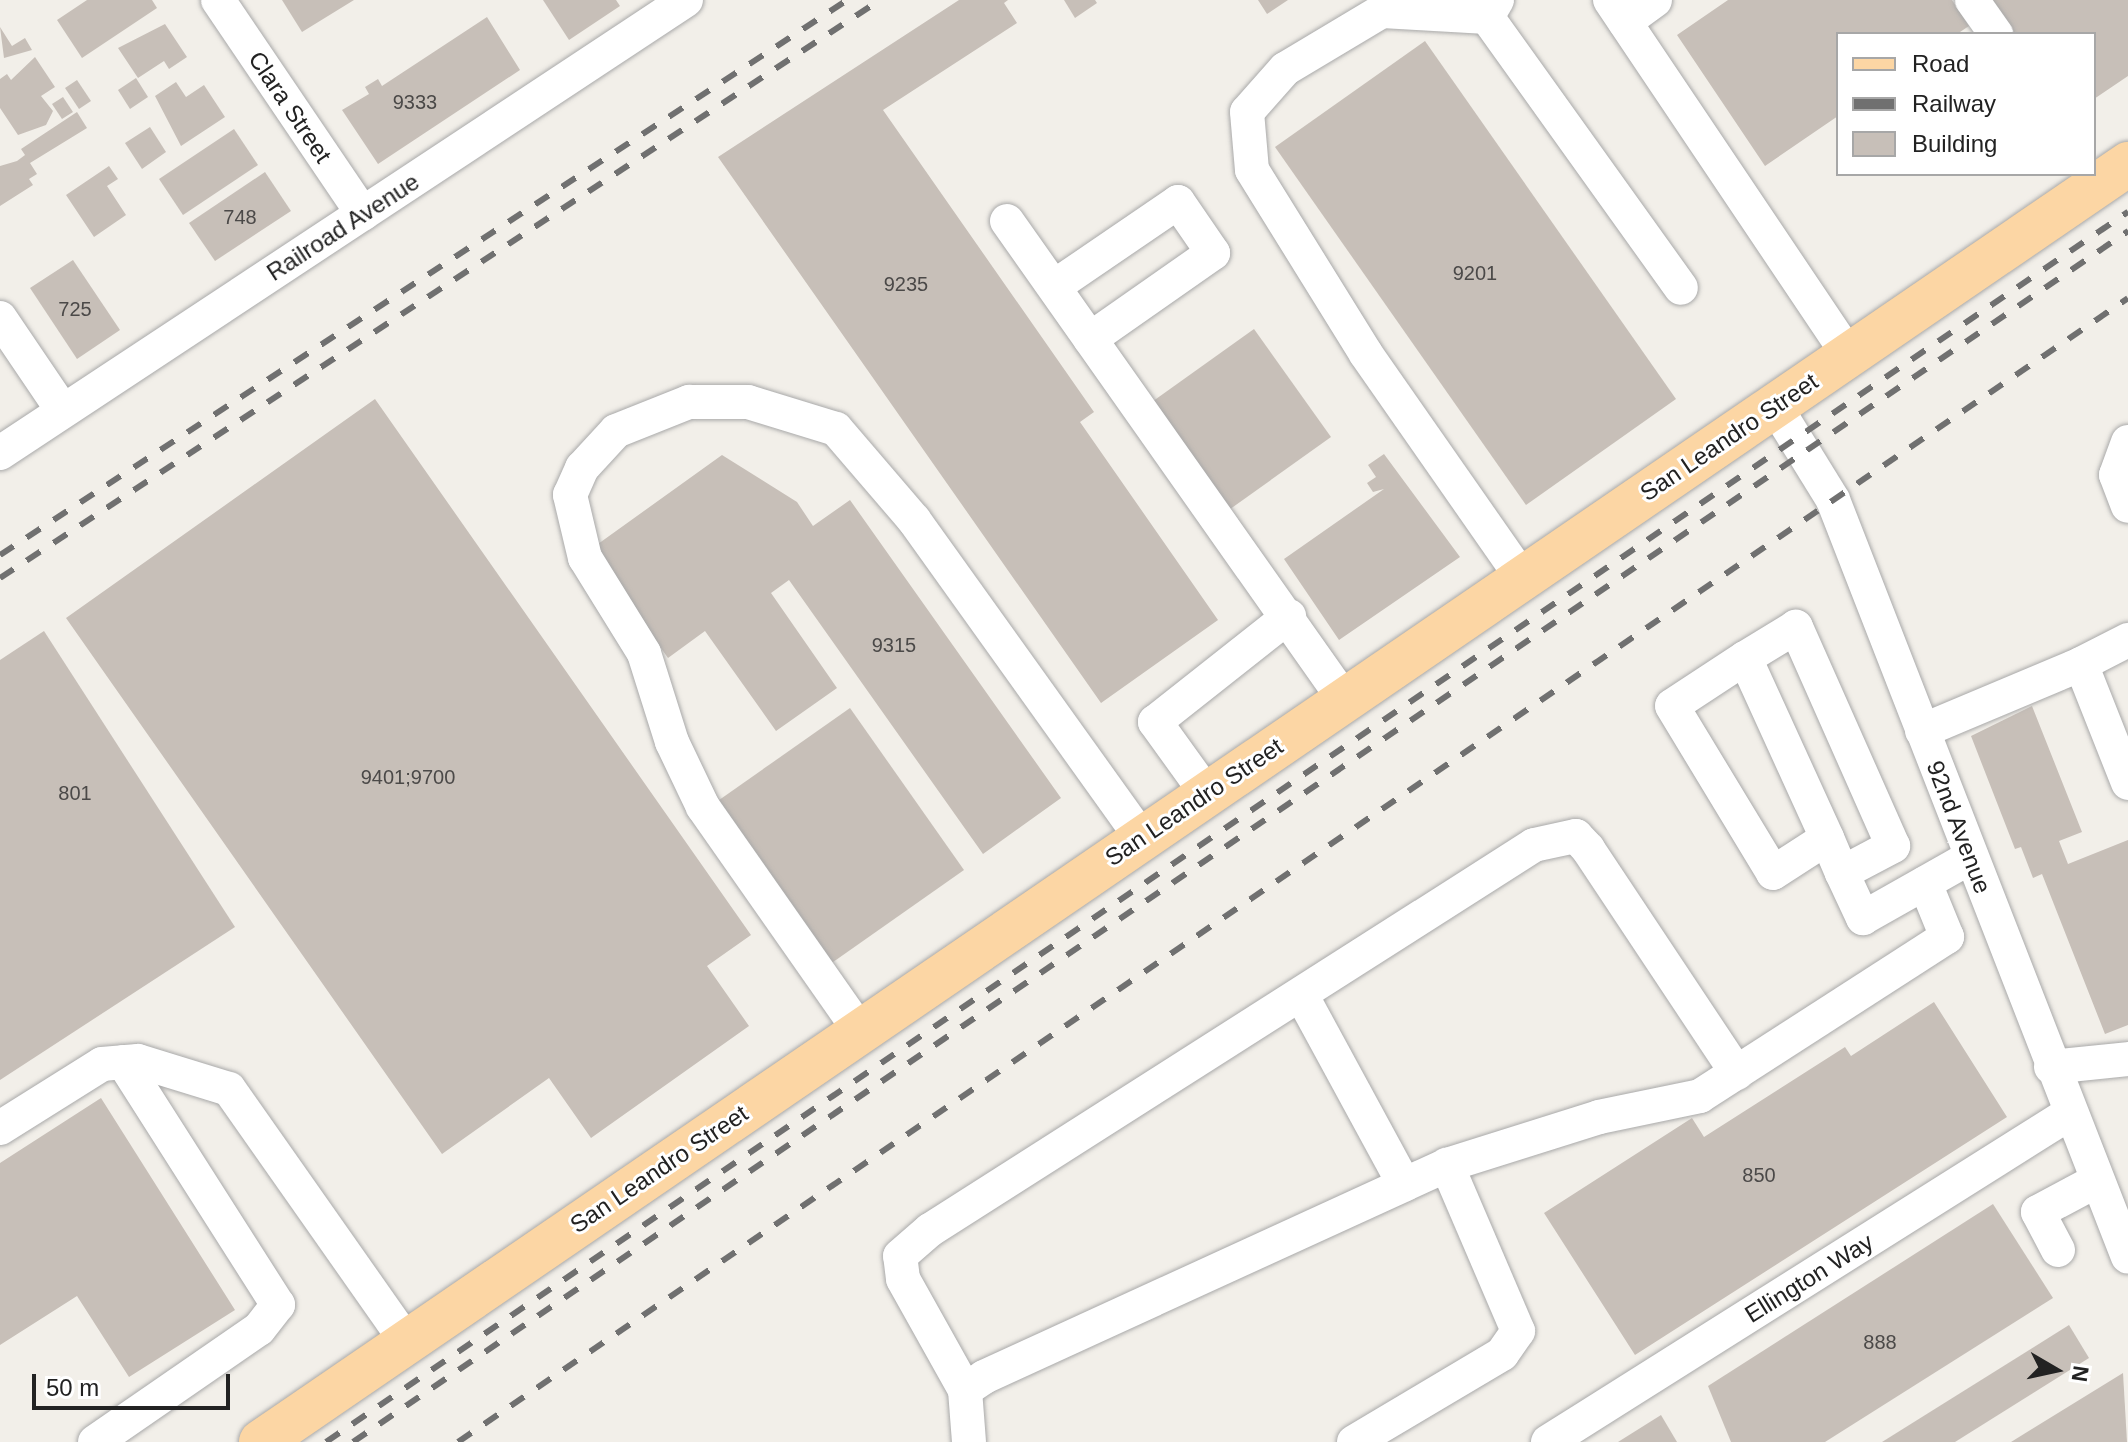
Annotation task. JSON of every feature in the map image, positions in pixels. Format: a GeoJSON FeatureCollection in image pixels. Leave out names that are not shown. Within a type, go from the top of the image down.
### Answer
{"type":"FeatureCollection","features":[{"type":"Feature","properties":{"kind":"main road","name":"San Leandro Street"},"geometry":{"type":"LineString","coordinates":[[261,1442],[1775,406],[2108,173]]}},
{"type":"Feature","properties":{"kind":"street","name":"Clara Street"},"geometry":{"type":"LineString","coordinates":[[218,0],[363,214]]}},
{"type":"Feature","properties":{"kind":"street"},"geometry":{"type":"LineString","coordinates":[[1655,0],[1617,11],[1849,355]]}},
{"type":"Feature","properties":{"kind":"street"},"geometry":{"type":"LineString","coordinates":[[1972,0],[1995,32]]}},
{"type":"Feature","properties":{"kind":"street","name":"Railroad Avenue"},"geometry":{"type":"LineString","coordinates":[[0,453],[363,214],[670,4]]}},
{"type":"Feature","properties":{"kind":"street"},"geometry":{"type":"LineString","coordinates":[[1522,578],[1366,354],[1252,170],[1247,112],[1285,69],[1382,11],[1492,8],[1681,288]]}},
{"type":"Feature","properties":{"kind":"street"},"geometry":{"type":"LineString","coordinates":[[1055,286],[1178,202],[1213,253],[1090,339]]}},
{"type":"Feature","properties":{"kind":"street"},"geometry":{"type":"LineString","coordinates":[[1007,221],[1289,616],[1344,699]]}},
{"type":"Feature","properties":{"kind":"street"},"geometry":{"type":"LineString","coordinates":[[0,318],[63,411]]}},
{"type":"Feature","properties":{"kind":"street"},"geometry":{"type":"LineString","coordinates":[[860,1031],[703,807],[672,742],[644,653],[585,558],[570,495],[582,468],[616,431],[704,402],[748,402],[836,429],[914,520],[1142,838]]}},
{"type":"Feature","properties":{"kind":"street","name":"92nd Avenue"},"geometry":{"type":"LineString","coordinates":[[1775,406],[1833,500],[2051,1067],[2128,1257]]}},
{"type":"Feature","properties":{"kind":"street"},"geometry":{"type":"LineString","coordinates":[[2128,442],[2116,475],[2128,506]]}},
{"type":"Feature","properties":{"kind":"street"},"geometry":{"type":"LineString","coordinates":[[1207,794],[1155,722],[1289,616]]}},
{"type":"Feature","properties":{"kind":"street"},"geometry":{"type":"LineString","coordinates":[[1827,838],[1773,873],[1672,706],[1796,627],[1893,846],[1842,873]]}},
{"type":"Feature","properties":{"kind":"street"},"geometry":{"type":"LineString","coordinates":[[1922,731],[2081,664],[2128,640]]}},
{"type":"Feature","properties":{"kind":"street"},"geometry":{"type":"LineString","coordinates":[[1745,658],[1863,918],[1971,857]]}},
{"type":"Feature","properties":{"kind":"street"},"geometry":{"type":"LineString","coordinates":[[2081,664],[2128,783]]}},
{"type":"Feature","properties":{"kind":"street"},"geometry":{"type":"LineString","coordinates":[[969,1442],[965,1390],[903,1279],[900,1256],[930,1230],[1303,998],[1534,845],[1576,836],[1737,1073]]}},
{"type":"Feature","properties":{"kind":"street"},"geometry":{"type":"LineString","coordinates":[[965,1390],[1447,1165],[1599,1117],[1700,1096],[1947,937],[1925,883]]}},
{"type":"Feature","properties":{"kind":"street"},"geometry":{"type":"LineString","coordinates":[[1303,998],[1404,1184]]}},
{"type":"Feature","properties":{"kind":"street"},"geometry":{"type":"LineString","coordinates":[[2051,1067],[2128,1059]]}},
{"type":"Feature","properties":{"kind":"street"},"geometry":{"type":"LineString","coordinates":[[0,1128],[102,1064],[138,1061],[229,1089],[407,1342]]}},
{"type":"Feature","properties":{"kind":"street"},"geometry":{"type":"LineString","coordinates":[[95,1442],[259,1329],[278,1305],[123,1062]]}},
{"type":"Feature","properties":{"kind":"street","name":"Ellington Way"},"geometry":{"type":"LineString","coordinates":[[1559,1439],[2070,1113]]}},
{"type":"Feature","properties":{"kind":"street"},"geometry":{"type":"LineString","coordinates":[[1354,1442],[1502,1354],[1518,1331],[1447,1165]]}},
{"type":"Feature","properties":{"kind":"street"},"geometry":{"type":"LineString","coordinates":[[2058,1250],[2038,1212],[2096,1181]]}},
{"type":"Feature","properties":{"kind":"building"},"geometry":{"type":"Polygon","coordinates":[[[87,0],[152,0],[157,8],[82,58],[57,20],[87,0]]]}},
{"type":"Feature","properties":{"kind":"building"},"geometry":{"type":"Polygon","coordinates":[[[282,0],[354,0],[302,32],[282,0]]]}},
{"type":"Feature","properties":{"kind":"building"},"geometry":{"type":"Polygon","coordinates":[[[543,0],[616,0],[620,6],[569,40],[543,0]]]}},
{"type":"Feature","properties":{"kind":"building"},"geometry":{"type":"Polygon","coordinates":[[[959,0],[1008,0],[1004,3],[1017,23],[883,110],[1094,412],[1080,422],[1218,620],[1101,703],[718,157],[959,0]]]}},
{"type":"Feature","properties":{"kind":"building"},"geometry":{"type":"Polygon","coordinates":[[[1064,0],[1095,0],[1097,3],[1075,18],[1064,0]]]}},
{"type":"Feature","properties":{"kind":"building"},"geometry":{"type":"Polygon","coordinates":[[[1258,0],[1288,0],[1267,14],[1258,0]]]}},
{"type":"Feature","properties":{"kind":"building"},"geometry":{"type":"Polygon","coordinates":[[[1728,0],[1952,0],[1969,26],[1960,32],[1836,32],[1836,117],[1765,166],[1677,35],[1728,0]]]}},
{"type":"Feature","properties":{"kind":"building"},"geometry":{"type":"Polygon","coordinates":[[[1980,0],[2128,0],[2128,76],[2096,98],[2096,32],[2002,32],[1980,0]]]}},
{"type":"Feature","properties":{"kind":"building"},"geometry":{"type":"Polygon","coordinates":[[[487,17],[520,70],[378,164],[342,110],[369,94],[365,87],[378,79],[382,86],[487,17]]]}},
{"type":"Feature","properties":{"kind":"building"},"geometry":{"type":"Polygon","coordinates":[[[165,24],[187,57],[169,69],[164,61],[138,78],[118,48],[165,24]]]}},
{"type":"Feature","properties":{"kind":"building"},"geometry":{"type":"Polygon","coordinates":[[[0,27],[12,46],[25,38],[32,50],[4,58],[0,27]]]}},
{"type":"Feature","properties":{"kind":"building"},"geometry":{"type":"Polygon","coordinates":[[[1425,41],[1676,399],[1526,505],[1275,147],[1425,41]]]}},
{"type":"Feature","properties":{"kind":"building"},"geometry":{"type":"Polygon","coordinates":[[[35,57],[55,87],[41,96],[53,111],[46,125],[18,135],[0,108],[0,79],[7,74],[11,80],[35,57]]]}},
{"type":"Feature","properties":{"kind":"building"},"geometry":{"type":"Polygon","coordinates":[[[136,78],[148,97],[130,109],[118,90],[136,78]]]}},
{"type":"Feature","properties":{"kind":"building"},"geometry":{"type":"Polygon","coordinates":[[[77,80],[91,101],[79,109],[65,88],[77,80]]]}},
{"type":"Feature","properties":{"kind":"building"},"geometry":{"type":"Polygon","coordinates":[[[176,82],[186,97],[204,85],[225,117],[181,146],[155,96],[176,82]]]}},
{"type":"Feature","properties":{"kind":"building"},"geometry":{"type":"Polygon","coordinates":[[[63,97],[73,112],[62,119],[52,104],[63,97]]]}},
{"type":"Feature","properties":{"kind":"building"},"geometry":{"type":"Polygon","coordinates":[[[77,112],[87,128],[30,163],[37,174],[29,179],[33,185],[0,206],[0,166],[17,161],[25,155],[21,149],[77,112]]]}},
{"type":"Feature","properties":{"kind":"building"},"geometry":{"type":"Polygon","coordinates":[[[150,127],[166,152],[142,169],[125,143],[150,127]]]}},
{"type":"Feature","properties":{"kind":"building"},"geometry":{"type":"Polygon","coordinates":[[[234,129],[258,165],[183,215],[159,179],[234,129]]]}},
{"type":"Feature","properties":{"kind":"building"},"geometry":{"type":"Polygon","coordinates":[[[109,166],[118,179],[107,186],[126,215],[94,237],[66,195],[109,166]]]}},
{"type":"Feature","properties":{"kind":"building"},"geometry":{"type":"Polygon","coordinates":[[[265,172],[291,211],[215,261],[189,223],[265,172]]]}},
{"type":"Feature","properties":{"kind":"building"},"geometry":{"type":"Polygon","coordinates":[[[73,260],[120,330],[77,359],[30,288],[73,260]]]}},
{"type":"Feature","properties":{"kind":"building"},"geometry":{"type":"Polygon","coordinates":[[[1254,329],[1331,437],[1226,512],[1149,404],[1254,329]]]}},
{"type":"Feature","properties":{"kind":"building"},"geometry":{"type":"Polygon","coordinates":[[[375,399],[751,935],[707,966],[749,1026],[591,1138],[549,1078],[442,1154],[66,618],[375,399]]]}},
{"type":"Feature","properties":{"kind":"building"},"geometry":{"type":"Polygon","coordinates":[[[1384,454],[1460,557],[1339,640],[1284,559],[1384,489],[1373,492],[1367,483],[1376,477],[1368,465],[1384,454]]]}},
{"type":"Feature","properties":{"kind":"building"},"geometry":{"type":"Polygon","coordinates":[[[722,455],[797,502],[813,526],[850,500],[1061,798],[983,854],[789,580],[771,593],[837,688],[776,731],[705,631],[668,658],[591,549],[722,455]]]}},
{"type":"Feature","properties":{"kind":"building"},"geometry":{"type":"Polygon","coordinates":[[[44,631],[235,927],[0,1080],[0,660],[44,631]]]}},
{"type":"Feature","properties":{"kind":"building"},"geometry":{"type":"Polygon","coordinates":[[[2032,706],[2082,832],[2059,841],[2068,864],[2128,840],[2128,1025],[2105,1034],[2042,874],[2033,878],[2021,847],[2015,849],[1971,736],[2032,706]]]}},
{"type":"Feature","properties":{"kind":"building"},"geometry":{"type":"Polygon","coordinates":[[[850,708],[964,870],[826,967],[712,805],[850,708]]]}},
{"type":"Feature","properties":{"kind":"building"},"geometry":{"type":"Polygon","coordinates":[[[1934,1002],[2007,1117],[1635,1355],[1544,1213],[1692,1118],[1704,1137],[1845,1047],[1851,1056],[1934,1002]]]}},
{"type":"Feature","properties":{"kind":"building"},"geometry":{"type":"Polygon","coordinates":[[[101,1098],[235,1310],[129,1377],[77,1296],[0,1345],[0,1163],[101,1098]]]}},
{"type":"Feature","properties":{"kind":"building"},"geometry":{"type":"Polygon","coordinates":[[[1993,1204],[2053,1298],[1825,1442],[1731,1442],[1708,1386],[1993,1204]]]}},
{"type":"Feature","properties":{"kind":"building"},"geometry":{"type":"Polygon","coordinates":[[[2069,1325],[2089,1358],[1955,1442],[1882,1442],[2069,1325]]]}},
{"type":"Feature","properties":{"kind":"building"},"geometry":{"type":"Polygon","coordinates":[[[2123,1373],[2127,1442],[2011,1442],[2123,1373]]]}},
{"type":"Feature","properties":{"kind":"building"},"geometry":{"type":"Polygon","coordinates":[[[1661,1415],[1677,1442],[1618,1442],[1661,1415]]]}},
{"type":"Feature","properties":{"kind":"railway"},"geometry":{"type":"LineString","coordinates":[[0,555],[847,0]]}},
{"type":"Feature","properties":{"kind":"railway"},"geometry":{"type":"LineString","coordinates":[[0,578],[880,0]]}},
{"type":"Feature","properties":{"kind":"railway"},"geometry":{"type":"LineString","coordinates":[[326,1442],[2128,212]]}},
{"type":"Feature","properties":{"kind":"railway"},"geometry":{"type":"LineString","coordinates":[[353,1442],[2128,231]]}},
{"type":"Feature","properties":{"kind":"railway"},"geometry":{"type":"LineString","coordinates":[[458,1442],[2128,298]]}}]}
